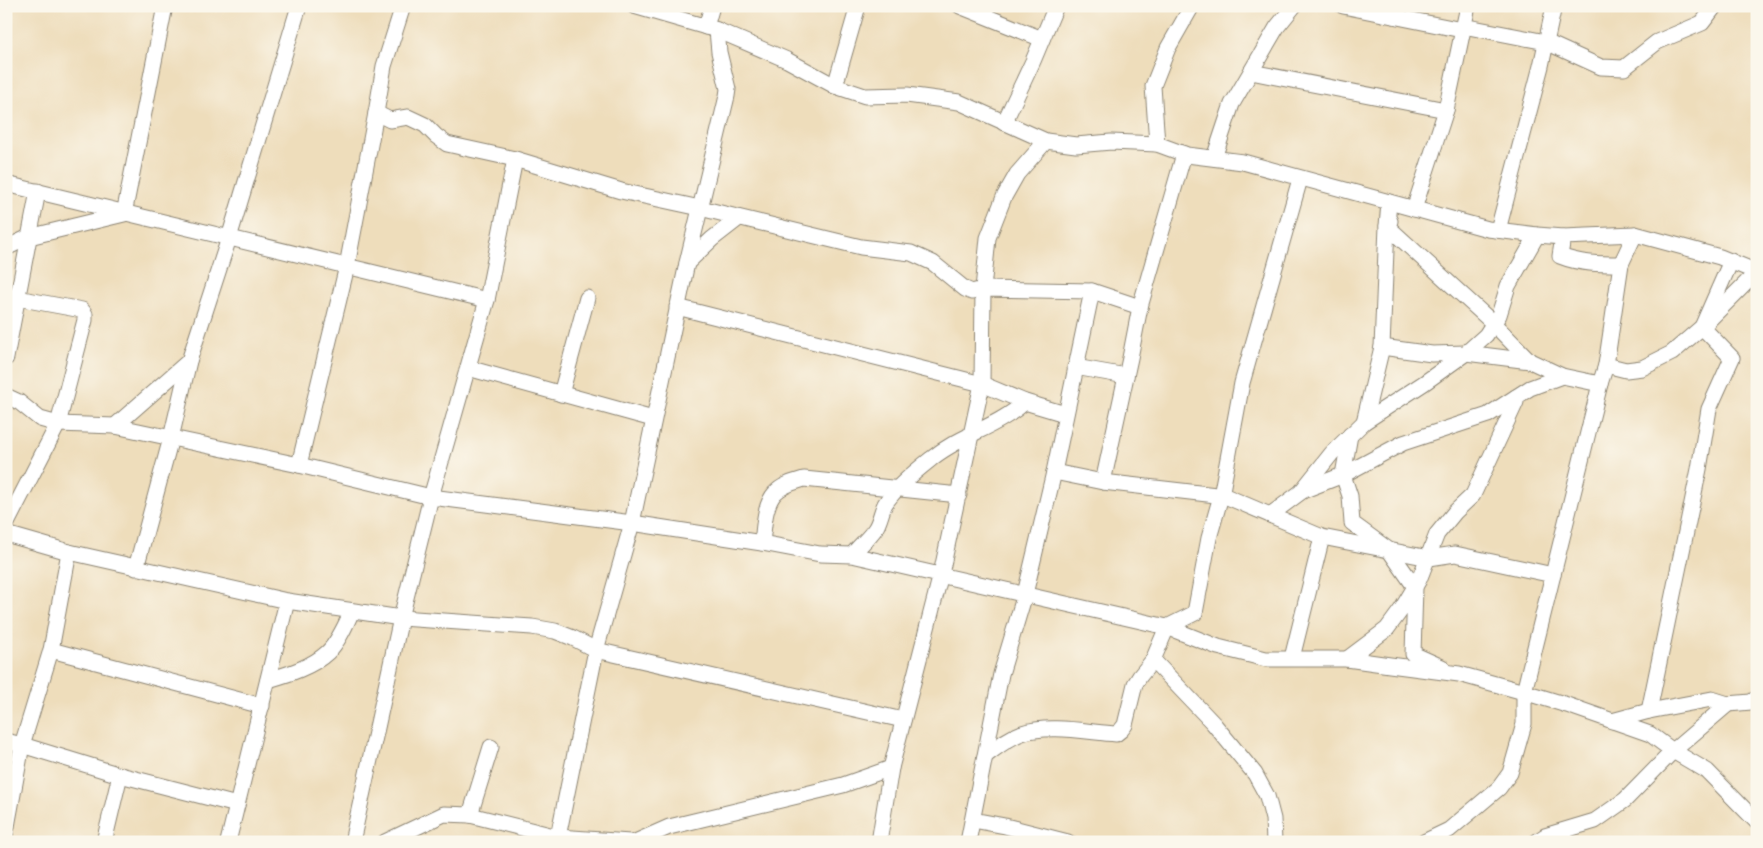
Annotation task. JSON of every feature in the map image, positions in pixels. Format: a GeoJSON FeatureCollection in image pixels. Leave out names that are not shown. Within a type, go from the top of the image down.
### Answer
{"type":"FeatureCollection","features":[{"type":"Feature","properties":{"kind":"street"},"geometry":{"type":"LineString","coordinates":[[124,214],[165,6]]}},
{"type":"Feature","properties":{"kind":"street"},"geometry":{"type":"LineString","coordinates":[[136,568],[172,438],[189,361],[229,238],[299,6]]}},
{"type":"Feature","properties":{"kind":"street"},"geometry":{"type":"LineString","coordinates":[[299,465],[347,266],[384,66],[403,6]]}},
{"type":"Feature","properties":{"kind":"street"},"geometry":{"type":"LineString","coordinates":[[634,6],[711,29],[787,60],[834,86],[865,96],[907,95],[959,102],[1046,141],[1076,146],[1110,142],[1157,144],[1184,154],[1244,162],[1300,179],[1498,230],[1563,237],[1636,234],[1720,257],[1757,272],[1702,327],[1672,353],[1642,368],[1626,370],[1606,365]]}},
{"type":"Feature","properties":{"kind":"street"},"geometry":{"type":"LineString","coordinates":[[557,840],[596,650],[632,523],[677,307],[728,89],[711,29],[712,6]]}},
{"type":"Feature","properties":{"kind":"street"},"geometry":{"type":"LineString","coordinates":[[834,86],[858,6]]}},
{"type":"Feature","properties":{"kind":"street"},"geometry":{"type":"LineString","coordinates":[[1004,123],[1056,6]]}},
{"type":"Feature","properties":{"kind":"street"},"geometry":{"type":"LineString","coordinates":[[1157,144],[1153,86],[1168,48],[1192,6]]}},
{"type":"Feature","properties":{"kind":"street"},"geometry":{"type":"LineString","coordinates":[[1214,158],[1232,104],[1277,28],[1294,6]]}},
{"type":"Feature","properties":{"kind":"street"},"geometry":{"type":"LineString","coordinates":[[1343,6],[1546,42],[1584,61],[1601,67],[1624,68],[1657,42],[1702,23],[1715,6]]}},
{"type":"Feature","properties":{"kind":"street"},"geometry":{"type":"LineString","coordinates":[[1364,422],[1382,347],[1387,226],[1401,206],[1446,110],[1468,6]]}},
{"type":"Feature","properties":{"kind":"street"},"geometry":{"type":"LineString","coordinates":[[1498,230],[1554,6]]}},
{"type":"Feature","properties":{"kind":"street"},"geometry":{"type":"LineString","coordinates":[[965,7],[1042,39]]}},
{"type":"Feature","properties":{"kind":"street"},"geometry":{"type":"LineString","coordinates":[[1251,72],[1446,110]]}},
{"type":"Feature","properties":{"kind":"street"},"geometry":{"type":"LineString","coordinates":[[376,114],[390,120],[408,117],[425,125],[447,144],[515,159],[621,192],[700,208],[860,247],[911,253],[932,263],[972,292],[983,290],[1092,291],[1140,307]]}},
{"type":"Feature","properties":{"kind":"street"},"geometry":{"type":"LineString","coordinates":[[879,842],[891,768],[941,574],[982,384],[983,290],[988,238],[1004,197],[1017,174],[1046,141]]}},
{"type":"Feature","properties":{"kind":"street"},"geometry":{"type":"LineString","coordinates":[[1102,482],[1140,307],[1184,154]]}},
{"type":"Feature","properties":{"kind":"street"},"geometry":{"type":"LineString","coordinates":[[352,842],[401,618],[431,498],[487,300],[515,159]]}},
{"type":"Feature","properties":{"kind":"street"},"geometry":{"type":"LineString","coordinates":[[985,756],[1006,740],[1021,733],[1042,729],[1116,734],[1125,725],[1135,684],[1153,660],[1167,627],[1195,613],[1208,538],[1222,496],[1242,383],[1300,179]]}},
{"type":"Feature","properties":{"kind":"street"},"geometry":{"type":"LineString","coordinates":[[6,184],[487,300]]}},
{"type":"Feature","properties":{"kind":"street"},"geometry":{"type":"LineString","coordinates":[[6,358],[11,297],[29,237],[38,191]]}},
{"type":"Feature","properties":{"kind":"street"},"geometry":{"type":"LineString","coordinates":[[6,248],[29,237],[124,214]]}},
{"type":"Feature","properties":{"kind":"street"},"geometry":{"type":"LineString","coordinates":[[687,263],[712,239],[740,218]]}},
{"type":"Feature","properties":{"kind":"street"},"geometry":{"type":"LineString","coordinates":[[1387,226],[1493,323],[1530,361]]}},
{"type":"Feature","properties":{"kind":"street"},"geometry":{"type":"LineString","coordinates":[[1424,842],[1450,830],[1498,788],[1510,772],[1524,724],[1524,692],[1606,365],[1622,264],[1636,234]]}},
{"type":"Feature","properties":{"kind":"street"},"geometry":{"type":"LineString","coordinates":[[1270,515],[1301,492],[1350,435],[1364,422],[1466,353],[1486,335],[1499,315],[1508,286],[1536,235]]}},
{"type":"Feature","properties":{"kind":"street"},"geometry":{"type":"LineString","coordinates":[[1563,237],[1560,256],[1592,264],[1622,264]]}},
{"type":"Feature","properties":{"kind":"street"},"geometry":{"type":"LineString","coordinates":[[1702,327],[1730,261]]}},
{"type":"Feature","properties":{"kind":"street"},"geometry":{"type":"LineString","coordinates":[[968,842],[1001,674],[1025,594],[1054,472],[1092,291]]}},
{"type":"Feature","properties":{"kind":"street"},"geometry":{"type":"LineString","coordinates":[[6,525],[58,424],[85,320],[85,314],[82,310],[11,297]]}},
{"type":"Feature","properties":{"kind":"street"},"geometry":{"type":"LineString","coordinates":[[561,394],[587,298]]}},
{"type":"Feature","properties":{"kind":"street"},"geometry":{"type":"LineString","coordinates":[[677,307],[982,384],[1025,402],[1065,414]]}},
{"type":"Feature","properties":{"kind":"street"},"geometry":{"type":"LineString","coordinates":[[1648,711],[1699,469],[1709,409],[1732,358],[1702,327]]}},
{"type":"Feature","properties":{"kind":"street"},"geometry":{"type":"LineString","coordinates":[[1382,347],[1432,354],[1466,353],[1530,361],[1562,376],[1600,384]]}},
{"type":"Feature","properties":{"kind":"street"},"geometry":{"type":"LineString","coordinates":[[115,426],[189,361]]}},
{"type":"Feature","properties":{"kind":"street"},"geometry":{"type":"LineString","coordinates":[[1075,367],[1126,376]]}},
{"type":"Feature","properties":{"kind":"street"},"geometry":{"type":"LineString","coordinates":[[468,368],[654,419]]}},
{"type":"Feature","properties":{"kind":"street"},"geometry":{"type":"LineString","coordinates":[[1301,492],[1343,474],[1403,443],[1488,415],[1530,388],[1562,376]]}},
{"type":"Feature","properties":{"kind":"street"},"geometry":{"type":"LineString","coordinates":[[6,396],[20,402],[40,419],[58,424],[115,426],[299,465],[431,498],[632,523],[820,554],[852,555],[1167,627],[1218,647],[1266,659],[1347,660],[1459,674]]}},
{"type":"Feature","properties":{"kind":"street"},"geometry":{"type":"LineString","coordinates":[[1347,660],[1387,629],[1414,587],[1429,558],[1437,534],[1455,512],[1473,495],[1516,402],[1516,396]]}},
{"type":"Feature","properties":{"kind":"street"},"geometry":{"type":"LineString","coordinates":[[852,555],[876,527],[885,504],[899,488],[931,459],[947,447],[997,423],[1025,402]]}},
{"type":"Feature","properties":{"kind":"street"},"geometry":{"type":"LineString","coordinates":[[1350,435],[1343,474],[1350,496],[1352,524],[1390,550],[1414,587],[1413,654],[1459,674],[1524,692],[1650,734],[1673,751],[1707,771],[1757,822]]}},
{"type":"Feature","properties":{"kind":"street"},"geometry":{"type":"LineString","coordinates":[[1054,472],[1102,482],[1222,496],[1322,537],[1429,558],[1455,554],[1553,575]]}},
{"type":"Feature","properties":{"kind":"street"},"geometry":{"type":"LineString","coordinates":[[762,543],[768,506],[775,493],[788,484],[804,479],[959,495]]}},
{"type":"Feature","properties":{"kind":"street"},"geometry":{"type":"LineString","coordinates":[[6,534],[136,568],[287,601],[401,618],[555,631],[596,650],[903,720]]}},
{"type":"Feature","properties":{"kind":"street"},"geometry":{"type":"LineString","coordinates":[[1292,658],[1322,537]]}},
{"type":"Feature","properties":{"kind":"street"},"geometry":{"type":"LineString","coordinates":[[6,832],[22,745],[51,650],[70,552]]}},
{"type":"Feature","properties":{"kind":"street"},"geometry":{"type":"LineString","coordinates":[[228,842],[287,601]]}},
{"type":"Feature","properties":{"kind":"street"},"geometry":{"type":"LineString","coordinates":[[268,680],[299,670],[313,663],[329,651],[342,632],[352,611]]}},
{"type":"Feature","properties":{"kind":"street"},"geometry":{"type":"LineString","coordinates":[[51,650],[262,706]]}},
{"type":"Feature","properties":{"kind":"street"},"geometry":{"type":"LineString","coordinates":[[1153,660],[1213,723],[1255,774],[1269,804],[1273,820],[1274,842]]}},
{"type":"Feature","properties":{"kind":"street"},"geometry":{"type":"LineString","coordinates":[[1612,721],[1648,711],[1712,699],[1728,704],[1751,702],[1757,698]]}},
{"type":"Feature","properties":{"kind":"street"},"geometry":{"type":"LineString","coordinates":[[1536,842],[1545,836],[1595,821],[1625,800],[1673,751],[1728,704]]}},
{"type":"Feature","properties":{"kind":"street"},"geometry":{"type":"LineString","coordinates":[[6,741],[120,776],[237,805]]}},
{"type":"Feature","properties":{"kind":"street"},"geometry":{"type":"LineString","coordinates":[[470,815],[491,747]]}},
{"type":"Feature","properties":{"kind":"street"},"geometry":{"type":"LineString","coordinates":[[635,842],[669,827],[843,785],[891,768]]}},
{"type":"Feature","properties":{"kind":"street"},"geometry":{"type":"LineString","coordinates":[[104,842],[120,776]]}},
{"type":"Feature","properties":{"kind":"street"},"geometry":{"type":"LineString","coordinates":[[385,842],[444,814],[470,815],[557,840],[630,842]]}},
{"type":"Feature","properties":{"kind":"street"},"geometry":{"type":"LineString","coordinates":[[973,820],[1005,826],[1029,837],[1068,842]]}}]}
